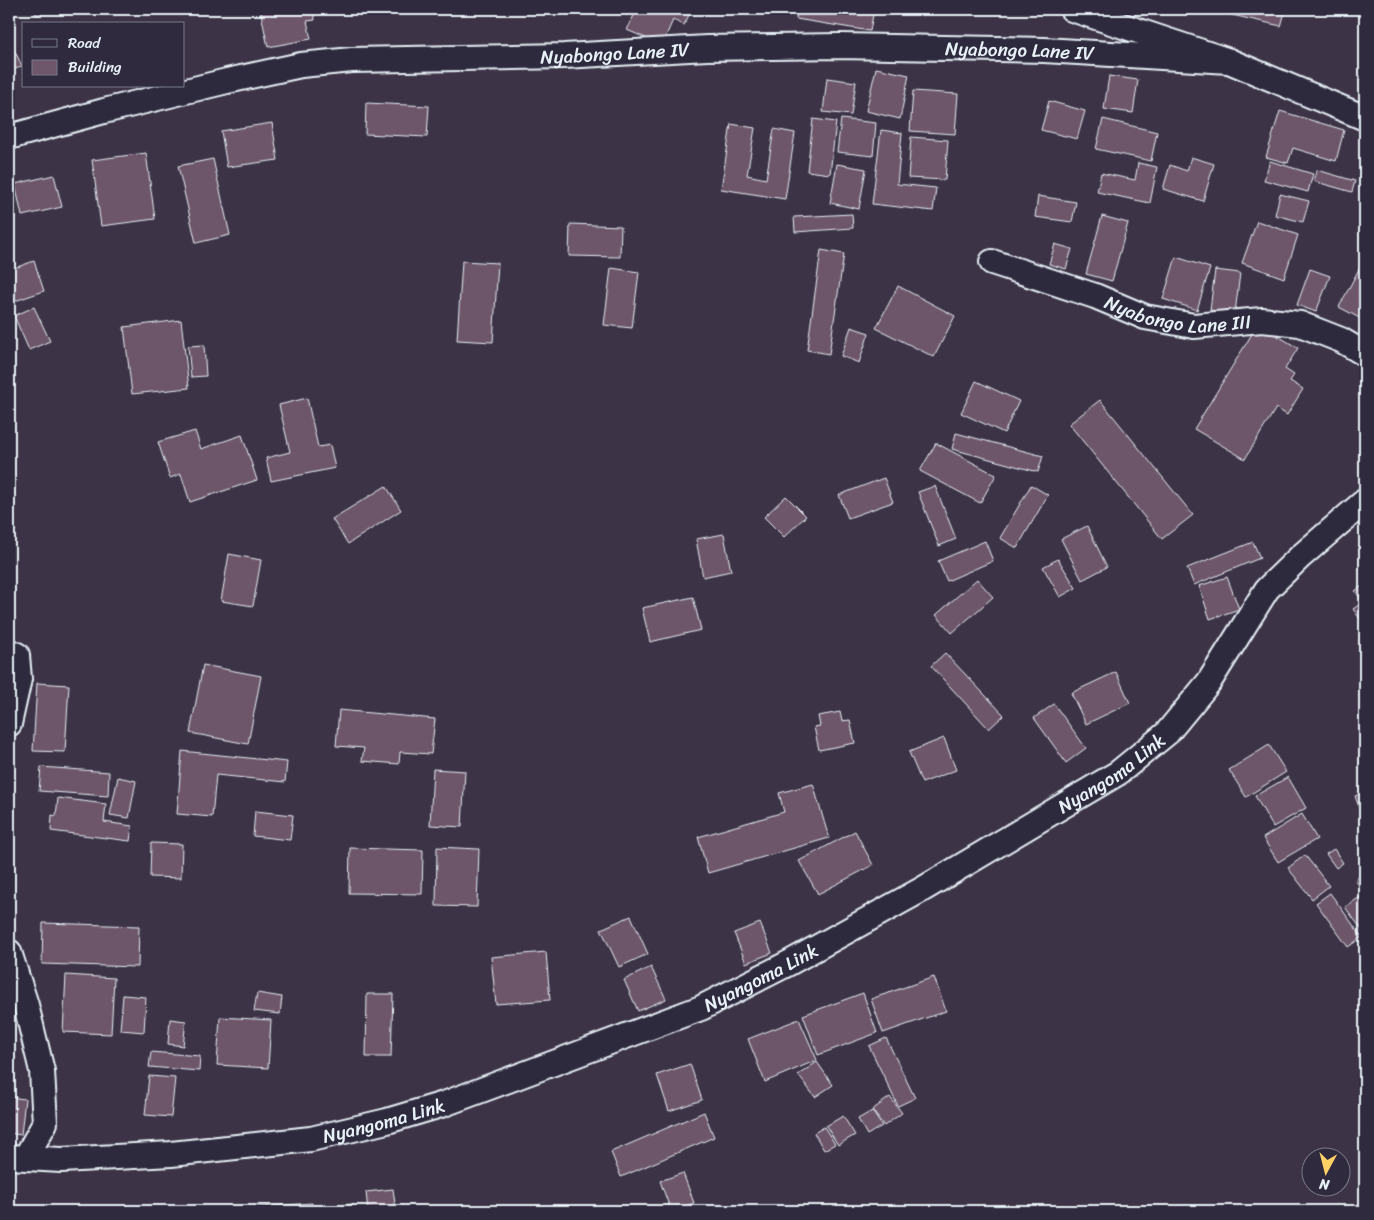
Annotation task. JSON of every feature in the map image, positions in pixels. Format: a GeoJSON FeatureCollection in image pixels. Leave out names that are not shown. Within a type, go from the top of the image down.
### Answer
{"type":"FeatureCollection","features":[{"type":"Feature","properties":{"kind":"street"},"geometry":{"type":"LineString","coordinates":[[1072,9],[1229,61],[1365,118]]}},
{"type":"Feature","properties":{"kind":"street","name":"Nyabongo Lane IV"},"geometry":{"type":"LineString","coordinates":[[9,137],[226,81],[301,65],[352,60],[564,56],[707,48],[839,46],[1044,50],[1229,61]]}},
{"type":"Feature","properties":{"kind":"street","name":"Nyabongo Lane III"},"geometry":{"type":"LineString","coordinates":[[992,262],[1095,296],[1145,317],[1194,326],[1262,320],[1300,324],[1341,340],[1365,354]]}},
{"type":"Feature","properties":{"kind":"street","name":"Nyangoma Link"},"geometry":{"type":"LineString","coordinates":[[17,1157],[62,1160],[171,1154],[311,1139],[387,1121],[444,1104],[702,1008],[789,963],[923,889],[1118,773],[1167,733],[1209,682],[1267,589],[1300,556],[1365,501]]}},
{"type":"Feature","properties":{"kind":"street"},"geometry":{"type":"LineString","coordinates":[[9,651],[17,655],[19,679],[9,724]]}},
{"type":"Feature","properties":{"kind":"street"},"geometry":{"type":"LineString","coordinates":[[9,952],[26,1005],[42,1071],[44,1123],[17,1157]]}},
{"type":"Feature","properties":{"kind":"building"},"geometry":{"type":"Polygon","coordinates":[[[35,9],[61,9],[36,15],[35,9]]]}},
{"type":"Feature","properties":{"kind":"building"},"geometry":{"type":"Polygon","coordinates":[[[260,9],[313,9],[315,20],[307,21],[311,39],[268,47],[260,9]]]}},
{"type":"Feature","properties":{"kind":"building"},"geometry":{"type":"Polygon","coordinates":[[[637,9],[692,9],[684,25],[673,20],[662,45],[627,30],[637,9]]]}},
{"type":"Feature","properties":{"kind":"building"},"geometry":{"type":"Polygon","coordinates":[[[797,9],[874,9],[870,31],[796,19],[797,9]]]}},
{"type":"Feature","properties":{"kind":"building"},"geometry":{"type":"Polygon","coordinates":[[[1224,9],[1286,9],[1281,26],[1223,13],[1224,9]]]}},
{"type":"Feature","properties":{"kind":"building"},"geometry":{"type":"Polygon","coordinates":[[[9,39],[22,66],[9,72],[9,39]]]}},
{"type":"Feature","properties":{"kind":"building"},"geometry":{"type":"Polygon","coordinates":[[[876,68],[909,75],[900,119],[866,111],[876,68]]]}},
{"type":"Feature","properties":{"kind":"building"},"geometry":{"type":"Polygon","coordinates":[[[1109,76],[1138,80],[1133,113],[1104,109],[1109,76]]]}},
{"type":"Feature","properties":{"kind":"building"},"geometry":{"type":"Polygon","coordinates":[[[827,78],[856,82],[851,115],[823,112],[827,78]]]}},
{"type":"Feature","properties":{"kind":"building"},"geometry":{"type":"Polygon","coordinates":[[[913,91],[958,94],[955,134],[910,131],[913,91]]]}},
{"type":"Feature","properties":{"kind":"building"},"geometry":{"type":"Polygon","coordinates":[[[1049,101],[1085,111],[1077,139],[1041,130],[1049,101]]]}},
{"type":"Feature","properties":{"kind":"building"},"geometry":{"type":"Polygon","coordinates":[[[366,103],[429,106],[427,137],[365,134],[366,103]]]}},
{"type":"Feature","properties":{"kind":"building"},"geometry":{"type":"Polygon","coordinates":[[[1280,111],[1344,130],[1336,161],[1293,148],[1288,163],[1266,157],[1280,111]]]}},
{"type":"Feature","properties":{"kind":"building"},"geometry":{"type":"Polygon","coordinates":[[[813,119],[836,122],[830,174],[807,171],[813,119]]]}},
{"type":"Feature","properties":{"kind":"building"},"geometry":{"type":"Polygon","coordinates":[[[841,119],[876,123],[873,156],[837,152],[841,119]]]}},
{"type":"Feature","properties":{"kind":"building"},"geometry":{"type":"Polygon","coordinates":[[[1103,119],[1157,132],[1151,161],[1096,149],[1103,119]]]}},
{"type":"Feature","properties":{"kind":"building"},"geometry":{"type":"Polygon","coordinates":[[[272,123],[278,160],[227,167],[221,131],[272,123]]]}},
{"type":"Feature","properties":{"kind":"building"},"geometry":{"type":"Polygon","coordinates":[[[731,124],[755,128],[747,175],[766,179],[774,129],[795,133],[785,199],[721,189],[731,124]]]}},
{"type":"Feature","properties":{"kind":"building"},"geometry":{"type":"Polygon","coordinates":[[[881,130],[902,133],[897,184],[936,188],[933,211],[872,204],[881,130]]]}},
{"type":"Feature","properties":{"kind":"building"},"geometry":{"type":"Polygon","coordinates":[[[911,137],[948,140],[945,180],[908,178],[911,137]]]}},
{"type":"Feature","properties":{"kind":"building"},"geometry":{"type":"Polygon","coordinates":[[[146,153],[155,219],[101,226],[92,160],[146,153]]]}},
{"type":"Feature","properties":{"kind":"building"},"geometry":{"type":"Polygon","coordinates":[[[1191,157],[1214,164],[1203,201],[1163,189],[1170,165],[1187,171],[1191,157]]]}},
{"type":"Feature","properties":{"kind":"building"},"geometry":{"type":"Polygon","coordinates":[[[213,159],[230,235],[196,243],[178,166],[213,159]]]}},
{"type":"Feature","properties":{"kind":"building"},"geometry":{"type":"Polygon","coordinates":[[[1270,161],[1313,174],[1308,192],[1264,180],[1270,161]]]}},
{"type":"Feature","properties":{"kind":"building"},"geometry":{"type":"Polygon","coordinates":[[[1138,163],[1157,167],[1150,203],[1097,192],[1101,173],[1135,180],[1138,163]]]}},
{"type":"Feature","properties":{"kind":"building"},"geometry":{"type":"Polygon","coordinates":[[[837,164],[866,169],[859,209],[830,203],[837,164]]]}},
{"type":"Feature","properties":{"kind":"building"},"geometry":{"type":"Polygon","coordinates":[[[1317,170],[1355,181],[1352,192],[1313,181],[1317,170]]]}},
{"type":"Feature","properties":{"kind":"building"},"geometry":{"type":"Polygon","coordinates":[[[54,175],[62,207],[22,216],[15,184],[54,175]]]}},
{"type":"Feature","properties":{"kind":"building"},"geometry":{"type":"Polygon","coordinates":[[[1280,194],[1309,201],[1303,222],[1275,215],[1280,194]]]}},
{"type":"Feature","properties":{"kind":"building"},"geometry":{"type":"Polygon","coordinates":[[[1038,196],[1076,202],[1072,222],[1035,217],[1038,196]]]}},
{"type":"Feature","properties":{"kind":"building"},"geometry":{"type":"Polygon","coordinates":[[[852,214],[853,228],[795,232],[794,217],[852,214]]]}},
{"type":"Feature","properties":{"kind":"building"},"geometry":{"type":"Polygon","coordinates":[[[1102,216],[1128,223],[1112,281],[1086,274],[1102,216]]]}},
{"type":"Feature","properties":{"kind":"building"},"geometry":{"type":"Polygon","coordinates":[[[1257,221],[1298,235],[1284,278],[1242,263],[1257,221]]]}},
{"type":"Feature","properties":{"kind":"building"},"geometry":{"type":"Polygon","coordinates":[[[570,224],[621,226],[620,257],[569,256],[570,224]]]}},
{"type":"Feature","properties":{"kind":"building"},"geometry":{"type":"Polygon","coordinates":[[[1055,244],[1072,249],[1066,269],[1049,264],[1055,244]]]}},
{"type":"Feature","properties":{"kind":"building"},"geometry":{"type":"Polygon","coordinates":[[[821,250],[844,254],[829,354],[807,350],[821,250]]]}},
{"type":"Feature","properties":{"kind":"building"},"geometry":{"type":"Polygon","coordinates":[[[1176,257],[1210,268],[1197,310],[1163,299],[1176,257]]]}},
{"type":"Feature","properties":{"kind":"building"},"geometry":{"type":"Polygon","coordinates":[[[34,261],[44,291],[9,303],[9,270],[34,261]]]}},
{"type":"Feature","properties":{"kind":"building"},"geometry":{"type":"Polygon","coordinates":[[[462,261],[498,263],[493,342],[457,340],[462,261]]]}},
{"type":"Feature","properties":{"kind":"building"},"geometry":{"type":"Polygon","coordinates":[[[611,268],[639,272],[632,328],[604,325],[611,268]]]}},
{"type":"Feature","properties":{"kind":"building"},"geometry":{"type":"Polygon","coordinates":[[[1310,269],[1330,276],[1316,312],[1297,305],[1310,269]]]}},
{"type":"Feature","properties":{"kind":"building"},"geometry":{"type":"Polygon","coordinates":[[[1359,269],[1365,273],[1365,321],[1339,307],[1359,269]]]}},
{"type":"Feature","properties":{"kind":"building"},"geometry":{"type":"Polygon","coordinates":[[[1215,270],[1240,273],[1235,313],[1210,310],[1215,270]]]}},
{"type":"Feature","properties":{"kind":"building"},"geometry":{"type":"Polygon","coordinates":[[[898,286],[955,316],[934,357],[876,328],[898,286]]]}},
{"type":"Feature","properties":{"kind":"building"},"geometry":{"type":"Polygon","coordinates":[[[34,307],[50,341],[29,350],[14,316],[34,307]]]}},
{"type":"Feature","properties":{"kind":"building"},"geometry":{"type":"Polygon","coordinates":[[[181,320],[189,388],[132,394],[124,327],[181,320]]]}},
{"type":"Feature","properties":{"kind":"building"},"geometry":{"type":"Polygon","coordinates":[[[1258,324],[1298,348],[1285,369],[1294,375],[1290,381],[1303,389],[1287,415],[1276,408],[1245,459],[1194,429],[1258,324]]]}},
{"type":"Feature","properties":{"kind":"building"},"geometry":{"type":"Polygon","coordinates":[[[851,327],[869,333],[859,363],[841,356],[851,327]]]}},
{"type":"Feature","properties":{"kind":"building"},"geometry":{"type":"Polygon","coordinates":[[[204,345],[206,376],[191,377],[188,346],[204,345]]]}},
{"type":"Feature","properties":{"kind":"building"},"geometry":{"type":"Polygon","coordinates":[[[976,381],[1019,401],[1004,433],[961,413],[976,381]]]}},
{"type":"Feature","properties":{"kind":"building"},"geometry":{"type":"Polygon","coordinates":[[[307,398],[318,447],[330,445],[335,468],[271,481],[266,458],[290,452],[279,405],[307,398]]]}},
{"type":"Feature","properties":{"kind":"building"},"geometry":{"type":"Polygon","coordinates":[[[1100,400],[1193,515],[1162,539],[1069,424],[1100,400]]]}},
{"type":"Feature","properties":{"kind":"building"},"geometry":{"type":"Polygon","coordinates":[[[195,431],[201,449],[242,435],[257,480],[190,502],[181,474],[170,478],[158,442],[195,431]]]}},
{"type":"Feature","properties":{"kind":"building"},"geometry":{"type":"Polygon","coordinates":[[[956,433],[1043,456],[1038,472],[952,449],[956,433]]]}},
{"type":"Feature","properties":{"kind":"building"},"geometry":{"type":"Polygon","coordinates":[[[936,443],[996,475],[980,503],[920,471],[936,443]]]}},
{"type":"Feature","properties":{"kind":"building"},"geometry":{"type":"Polygon","coordinates":[[[884,478],[893,502],[848,518],[839,495],[884,478]]]}},
{"type":"Feature","properties":{"kind":"building"},"geometry":{"type":"Polygon","coordinates":[[[1031,485],[1048,495],[1017,548],[1000,538],[1031,485]]]}},
{"type":"Feature","properties":{"kind":"building"},"geometry":{"type":"Polygon","coordinates":[[[386,486],[401,510],[348,544],[332,519],[386,486]]]}},
{"type":"Feature","properties":{"kind":"building"},"geometry":{"type":"Polygon","coordinates":[[[935,486],[956,539],[939,546],[918,492],[935,486]]]}},
{"type":"Feature","properties":{"kind":"building"},"geometry":{"type":"Polygon","coordinates":[[[786,496],[806,516],[784,537],[764,517],[786,496]]]}},
{"type":"Feature","properties":{"kind":"building"},"geometry":{"type":"Polygon","coordinates":[[[1087,526],[1107,567],[1082,580],[1061,539],[1087,526]]]}},
{"type":"Feature","properties":{"kind":"building"},"geometry":{"type":"Polygon","coordinates":[[[724,534],[731,571],[703,577],[696,539],[724,534]]]}},
{"type":"Feature","properties":{"kind":"building"},"geometry":{"type":"Polygon","coordinates":[[[985,541],[993,561],[947,581],[938,561],[985,541]]]}},
{"type":"Feature","properties":{"kind":"building"},"geometry":{"type":"Polygon","coordinates":[[[1253,542],[1260,558],[1194,585],[1187,568],[1253,542]]]}},
{"type":"Feature","properties":{"kind":"building"},"geometry":{"type":"Polygon","coordinates":[[[229,554],[261,560],[253,606],[221,601],[229,554]]]}},
{"type":"Feature","properties":{"kind":"building"},"geometry":{"type":"Polygon","coordinates":[[[1058,559],[1076,588],[1060,597],[1043,567],[1058,559]]]}},
{"type":"Feature","properties":{"kind":"building"},"geometry":{"type":"Polygon","coordinates":[[[1227,577],[1239,609],[1210,619],[1199,586],[1227,577]]]}},
{"type":"Feature","properties":{"kind":"building"},"geometry":{"type":"Polygon","coordinates":[[[977,579],[993,597],[952,633],[936,615],[977,579]]]}},
{"type":"Feature","properties":{"kind":"building"},"geometry":{"type":"Polygon","coordinates":[[[1365,584],[1365,626],[1353,609],[1363,602],[1355,591],[1365,584]]]}},
{"type":"Feature","properties":{"kind":"building"},"geometry":{"type":"Polygon","coordinates":[[[693,597],[701,630],[650,642],[642,608],[693,597]]]}},
{"type":"Feature","properties":{"kind":"building"},"geometry":{"type":"Polygon","coordinates":[[[945,653],[1004,715],[989,729],[931,666],[945,653]]]}},
{"type":"Feature","properties":{"kind":"building"},"geometry":{"type":"Polygon","coordinates":[[[203,665],[261,676],[248,744],[190,733],[203,665]]]}},
{"type":"Feature","properties":{"kind":"building"},"geometry":{"type":"Polygon","coordinates":[[[1116,672],[1130,703],[1086,724],[1071,693],[1116,672]]]}},
{"type":"Feature","properties":{"kind":"building"},"geometry":{"type":"Polygon","coordinates":[[[37,683],[69,685],[65,752],[33,751],[37,683]]]}},
{"type":"Feature","properties":{"kind":"building"},"geometry":{"type":"Polygon","coordinates":[[[1054,704],[1086,748],[1066,763],[1034,718],[1054,704]]]}},
{"type":"Feature","properties":{"kind":"building"},"geometry":{"type":"Polygon","coordinates":[[[339,710],[435,719],[431,754],[400,752],[399,764],[362,761],[364,748],[336,746],[339,710]]]}},
{"type":"Feature","properties":{"kind":"building"},"geometry":{"type":"Polygon","coordinates":[[[840,712],[842,721],[850,720],[855,743],[819,750],[814,727],[820,726],[818,716],[840,712]]]}},
{"type":"Feature","properties":{"kind":"building"},"geometry":{"type":"Polygon","coordinates":[[[944,738],[956,770],[922,783],[909,752],[944,738]]]}},
{"type":"Feature","properties":{"kind":"building"},"geometry":{"type":"Polygon","coordinates":[[[1269,745],[1286,772],[1246,797],[1229,770],[1269,745]]]}},
{"type":"Feature","properties":{"kind":"building"},"geometry":{"type":"Polygon","coordinates":[[[182,751],[287,762],[285,782],[216,775],[212,817],[177,814],[182,751]]]}},
{"type":"Feature","properties":{"kind":"building"},"geometry":{"type":"Polygon","coordinates":[[[41,767],[109,772],[108,796],[39,791],[41,767]]]}},
{"type":"Feature","properties":{"kind":"building"},"geometry":{"type":"Polygon","coordinates":[[[433,769],[465,771],[462,827],[430,825],[433,769]]]}},
{"type":"Feature","properties":{"kind":"building"},"geometry":{"type":"Polygon","coordinates":[[[118,777],[136,781],[129,818],[110,815],[118,777]]]}},
{"type":"Feature","properties":{"kind":"building"},"geometry":{"type":"Polygon","coordinates":[[[1288,777],[1306,808],[1273,827],[1255,796],[1288,777]]]}},
{"type":"Feature","properties":{"kind":"building"},"geometry":{"type":"Polygon","coordinates":[[[813,784],[829,838],[708,873],[698,837],[784,812],[779,793],[813,784]]]}},
{"type":"Feature","properties":{"kind":"building"},"geometry":{"type":"Polygon","coordinates":[[[1365,792],[1365,824],[1355,796],[1365,792]]]}},
{"type":"Feature","properties":{"kind":"building"},"geometry":{"type":"Polygon","coordinates":[[[58,798],[106,804],[104,822],[132,826],[130,841],[51,831],[52,815],[56,816],[58,798]]]}},
{"type":"Feature","properties":{"kind":"building"},"geometry":{"type":"Polygon","coordinates":[[[255,811],[293,815],[290,840],[253,836],[255,811]]]}},
{"type":"Feature","properties":{"kind":"building"},"geometry":{"type":"Polygon","coordinates":[[[1302,814],[1317,839],[1278,862],[1263,838],[1302,814]]]}},
{"type":"Feature","properties":{"kind":"building"},"geometry":{"type":"Polygon","coordinates":[[[855,831],[873,865],[818,894],[799,861],[855,831]]]}},
{"type":"Feature","properties":{"kind":"building"},"geometry":{"type":"Polygon","coordinates":[[[151,843],[182,844],[181,878],[150,877],[151,843]]]}},
{"type":"Feature","properties":{"kind":"building"},"geometry":{"type":"Polygon","coordinates":[[[437,847],[479,849],[477,907],[436,906],[437,847]]]}},
{"type":"Feature","properties":{"kind":"building"},"geometry":{"type":"Polygon","coordinates":[[[350,848],[423,850],[422,894],[349,893],[350,848]]]}},
{"type":"Feature","properties":{"kind":"building"},"geometry":{"type":"Polygon","coordinates":[[[1334,849],[1343,863],[1336,868],[1326,854],[1334,849]]]}},
{"type":"Feature","properties":{"kind":"building"},"geometry":{"type":"Polygon","coordinates":[[[1305,855],[1329,886],[1312,899],[1288,868],[1305,855]]]}},
{"type":"Feature","properties":{"kind":"building"},"geometry":{"type":"Polygon","coordinates":[[[1365,872],[1365,893],[1355,880],[1365,872]]]}},
{"type":"Feature","properties":{"kind":"building"},"geometry":{"type":"Polygon","coordinates":[[[1330,893],[1362,937],[1348,947],[1316,903],[1330,893]]]}},
{"type":"Feature","properties":{"kind":"building"},"geometry":{"type":"Polygon","coordinates":[[[1360,897],[1365,903],[1365,934],[1345,907],[1360,897]]]}},
{"type":"Feature","properties":{"kind":"building"},"geometry":{"type":"Polygon","coordinates":[[[631,916],[648,954],[619,967],[601,929],[631,916]]]}},
{"type":"Feature","properties":{"kind":"building"},"geometry":{"type":"Polygon","coordinates":[[[43,923],[139,926],[138,967],[42,964],[43,923]]]}},
{"type":"Feature","properties":{"kind":"building"},"geometry":{"type":"Polygon","coordinates":[[[760,923],[772,953],[746,963],[734,933],[760,923]]]}},
{"type":"Feature","properties":{"kind":"building"},"geometry":{"type":"Polygon","coordinates":[[[546,952],[550,1000],[496,1004],[491,957],[546,952]]]}},
{"type":"Feature","properties":{"kind":"building"},"geometry":{"type":"Polygon","coordinates":[[[651,967],[666,999],[638,1011],[624,980],[651,967]]]}},
{"type":"Feature","properties":{"kind":"building"},"geometry":{"type":"Polygon","coordinates":[[[66,975],[114,978],[111,1034],[63,1032],[66,975]]]}},
{"type":"Feature","properties":{"kind":"building"},"geometry":{"type":"Polygon","coordinates":[[[934,977],[946,1011],[883,1033],[871,999],[934,977]]]}},
{"type":"Feature","properties":{"kind":"building"},"geometry":{"type":"Polygon","coordinates":[[[257,993],[282,997],[280,1014],[254,1011],[257,993]]]}},
{"type":"Feature","properties":{"kind":"building"},"geometry":{"type":"Polygon","coordinates":[[[863,993],[877,1033],[818,1055],[803,1015],[863,993]]]}},
{"type":"Feature","properties":{"kind":"building"},"geometry":{"type":"Polygon","coordinates":[[[367,994],[393,994],[391,1057],[366,1057],[367,994]]]}},
{"type":"Feature","properties":{"kind":"building"},"geometry":{"type":"Polygon","coordinates":[[[123,995],[146,997],[144,1032],[120,1030],[123,995]]]}},
{"type":"Feature","properties":{"kind":"building"},"geometry":{"type":"Polygon","coordinates":[[[220,1017],[271,1020],[268,1068],[217,1065],[220,1017]]]}},
{"type":"Feature","properties":{"kind":"building"},"geometry":{"type":"Polygon","coordinates":[[[170,1019],[186,1021],[183,1046],[168,1044],[170,1019]]]}},
{"type":"Feature","properties":{"kind":"building"},"geometry":{"type":"Polygon","coordinates":[[[799,1019],[817,1060],[765,1082],[748,1039],[799,1019]]]}},
{"type":"Feature","properties":{"kind":"building"},"geometry":{"type":"Polygon","coordinates":[[[886,1038],[915,1098],[898,1106],[869,1046],[886,1038]]]}},
{"type":"Feature","properties":{"kind":"building"},"geometry":{"type":"Polygon","coordinates":[[[151,1052],[200,1056],[199,1071],[149,1067],[151,1052]]]}},
{"type":"Feature","properties":{"kind":"building"},"geometry":{"type":"Polygon","coordinates":[[[817,1062],[833,1085],[815,1097],[798,1075],[817,1062]]]}},
{"type":"Feature","properties":{"kind":"building"},"geometry":{"type":"Polygon","coordinates":[[[690,1064],[702,1100],[669,1111],[657,1075],[690,1064]]]}},
{"type":"Feature","properties":{"kind":"building"},"geometry":{"type":"Polygon","coordinates":[[[149,1076],[175,1078],[171,1117],[145,1115],[149,1076]]]}},
{"type":"Feature","properties":{"kind":"building"},"geometry":{"type":"Polygon","coordinates":[[[9,1097],[25,1099],[21,1135],[9,1133],[9,1097]]]}},
{"type":"Feature","properties":{"kind":"building"},"geometry":{"type":"Polygon","coordinates":[[[890,1097],[902,1113],[884,1126],[872,1110],[890,1097]]]}},
{"type":"Feature","properties":{"kind":"building"},"geometry":{"type":"Polygon","coordinates":[[[872,1111],[882,1126],[867,1135],[858,1119],[872,1111]]]}},
{"type":"Feature","properties":{"kind":"building"},"geometry":{"type":"Polygon","coordinates":[[[704,1112],[714,1137],[621,1177],[611,1152],[704,1112]]]}},
{"type":"Feature","properties":{"kind":"building"},"geometry":{"type":"Polygon","coordinates":[[[843,1116],[855,1135],[838,1145],[826,1126],[843,1116]]]}},
{"type":"Feature","properties":{"kind":"building"},"geometry":{"type":"Polygon","coordinates":[[[824,1127],[835,1144],[824,1150],[814,1133],[824,1127]]]}},
{"type":"Feature","properties":{"kind":"building"},"geometry":{"type":"Polygon","coordinates":[[[683,1173],[694,1203],[671,1211],[660,1181],[683,1173]]]}},
{"type":"Feature","properties":{"kind":"building"},"geometry":{"type":"Polygon","coordinates":[[[393,1189],[396,1211],[368,1211],[366,1192],[393,1189]]]}},
{"type":"Feature","properties":{"kind":"building"},"geometry":{"type":"Polygon","coordinates":[[[312,1203],[313,1211],[208,1211],[312,1203]]]}},
{"type":"Feature","properties":{"kind":"building"},"geometry":{"type":"Polygon","coordinates":[[[352,1204],[354,1211],[323,1211],[323,1208],[352,1204]]]}}]}
